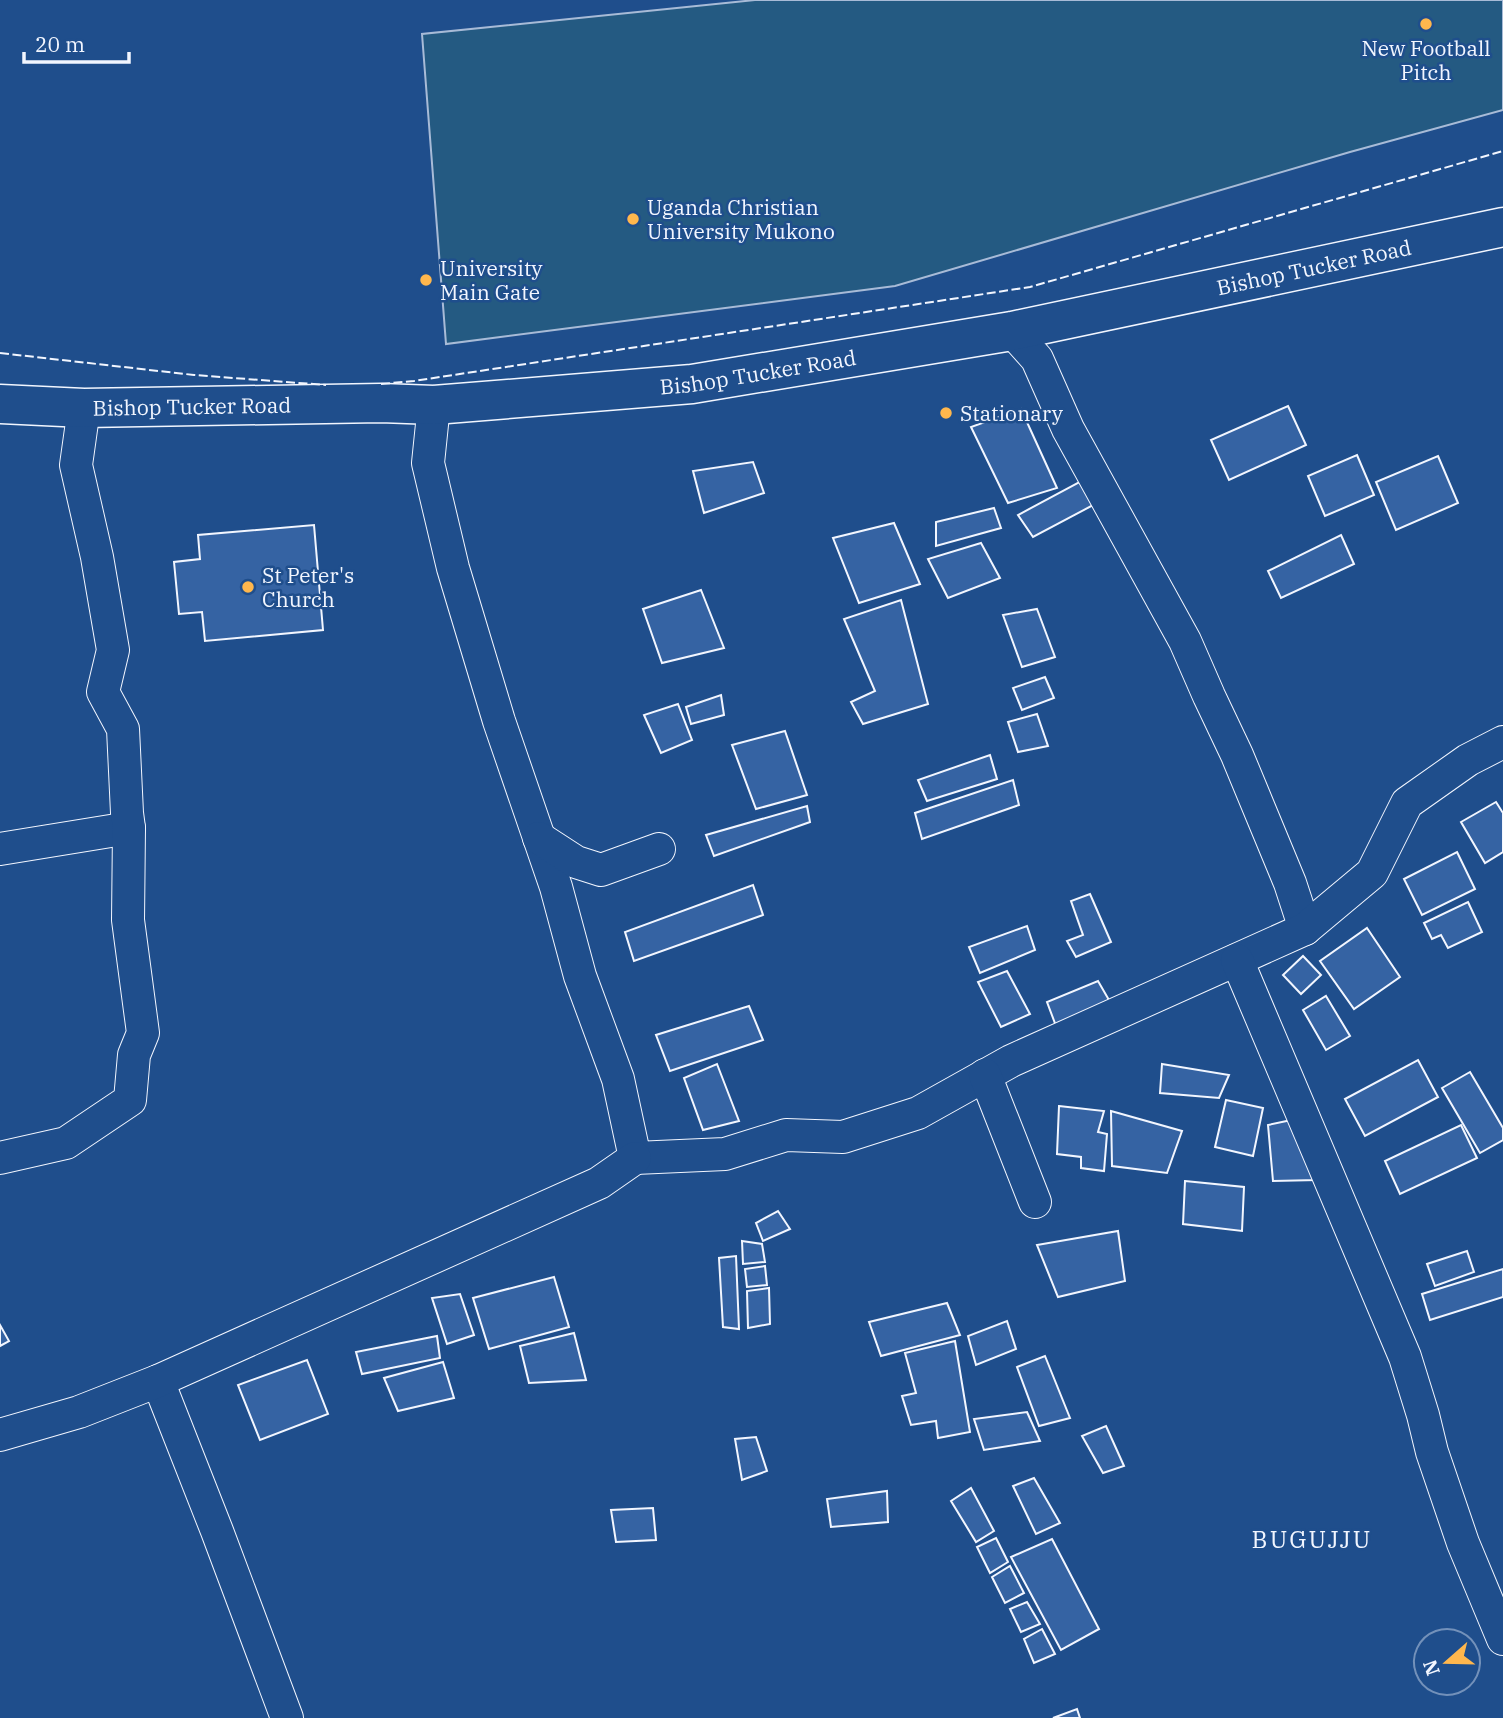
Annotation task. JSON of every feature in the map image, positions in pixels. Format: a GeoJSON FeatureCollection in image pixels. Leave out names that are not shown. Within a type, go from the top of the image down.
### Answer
{"type":"FeatureCollection","features":[{"type":"Feature","properties":{"kind":"main road","name":"Bishop Tucker Road"},"geometry":{"type":"LineString","coordinates":[[0,404],[84,408],[381,402],[433,405],[692,384],[1012,331],[1503,227]]}},
{"type":"Feature","properties":{"kind":"street"},"geometry":{"type":"LineString","coordinates":[[1012,331],[1037,359],[1074,440],[1185,641],[1237,755],[1290,883],[1305,929]]}},
{"type":"Feature","properties":{"kind":"street"},"geometry":{"type":"LineString","coordinates":[[433,405],[428,463],[453,568],[499,721],[556,887],[580,976],[618,1079],[635,1158]]}},
{"type":"Feature","properties":{"kind":"street"},"geometry":{"type":"LineString","coordinates":[[0,1158],[66,1143],[130,1100],[134,1055],[143,1033],[128,920],[129,828],[123,729],[103,692],[113,650],[97,557],[76,465],[84,408]]}},
{"type":"Feature","properties":{"kind":"street"},"geometry":{"type":"LineString","coordinates":[[0,1435],[79,1412],[158,1381],[599,1183],[635,1158],[725,1154],[786,1135],[843,1137],[918,1113],[1011,1061],[1305,929],[1372,873],[1407,803],[1468,760],[1503,742]]}},
{"type":"Feature","properties":{"kind":"street"},"geometry":{"type":"LineString","coordinates":[[0,849],[129,828]]}},
{"type":"Feature","properties":{"kind":"street"},"geometry":{"type":"LineString","coordinates":[[539,838],[576,862],[601,870],[659,849]]}},
{"type":"Feature","properties":{"kind":"street"},"geometry":{"type":"LineString","coordinates":[[1237,960],[1405,1357],[1432,1452],[1463,1544],[1503,1639]]}},
{"type":"Feature","properties":{"kind":"street"},"geometry":{"type":"LineString","coordinates":[[985,1075],[1035,1202]]}},
{"type":"Feature","properties":{"kind":"street"},"geometry":{"type":"LineString","coordinates":[[158,1381],[287,1718]]}},
{"type":"Feature","properties":{"kind":"shaded area"},"geometry":{"type":"Polygon","coordinates":[[[755,0],[1503,0],[1503,110],[1350,152],[895,286],[446,344],[422,34],[755,0]]]}},
{"type":"Feature","properties":{"kind":"building"},"geometry":{"type":"Polygon","coordinates":[[[1288,406],[1306,445],[1229,480],[1211,440],[1288,406]]]}},
{"type":"Feature","properties":{"kind":"building"},"geometry":{"type":"Polygon","coordinates":[[[1021,409],[1057,488],[1008,503],[971,427],[1021,409]]]}},
{"type":"Feature","properties":{"kind":"building"},"geometry":{"type":"Polygon","coordinates":[[[1357,455],[1374,495],[1325,516],[1308,476],[1357,455]]]}},
{"type":"Feature","properties":{"kind":"building"},"geometry":{"type":"Polygon","coordinates":[[[1438,456],[1458,503],[1396,530],[1376,482],[1438,456]]]}},
{"type":"Feature","properties":{"kind":"building"},"geometry":{"type":"Polygon","coordinates":[[[753,462],[764,493],[704,513],[693,471],[753,462]]]}},
{"type":"Feature","properties":{"kind":"building"},"geometry":{"type":"Polygon","coordinates":[[[1085,479],[1097,503],[1033,537],[1018,515],[1085,479]]]}},
{"type":"Feature","properties":{"kind":"building"},"geometry":{"type":"Polygon","coordinates":[[[994,508],[1001,528],[936,546],[936,522],[994,508]]]}},
{"type":"Feature","properties":{"kind":"building"},"geometry":{"type":"Polygon","coordinates":[[[894,523],[920,584],[859,603],[833,538],[894,523]]]}},
{"type":"Feature","properties":{"kind":"building","name":"St Peter's Church"},"geometry":{"type":"Polygon","coordinates":[[[314,525],[323,630],[205,641],[202,612],[179,614],[174,562],[200,559],[198,535],[314,525]]]}},
{"type":"Feature","properties":{"kind":"building"},"geometry":{"type":"Polygon","coordinates":[[[1341,535],[1354,564],[1281,598],[1268,571],[1341,535]]]}},
{"type":"Feature","properties":{"kind":"building"},"geometry":{"type":"Polygon","coordinates":[[[981,543],[1000,578],[948,598],[928,559],[981,543]]]}},
{"type":"Feature","properties":{"kind":"building"},"geometry":{"type":"Polygon","coordinates":[[[701,590],[724,648],[662,663],[643,609],[701,590]]]}},
{"type":"Feature","properties":{"kind":"building"},"geometry":{"type":"Polygon","coordinates":[[[901,600],[928,704],[863,724],[851,702],[875,691],[844,619],[901,600]]]}},
{"type":"Feature","properties":{"kind":"building"},"geometry":{"type":"Polygon","coordinates":[[[1037,609],[1055,657],[1022,667],[1003,615],[1037,609]]]}},
{"type":"Feature","properties":{"kind":"building"},"geometry":{"type":"Polygon","coordinates":[[[1045,677],[1054,698],[1022,710],[1013,688],[1045,677]]]}},
{"type":"Feature","properties":{"kind":"building"},"geometry":{"type":"Polygon","coordinates":[[[721,695],[724,715],[691,724],[686,707],[721,695]]]}},
{"type":"Feature","properties":{"kind":"building"},"geometry":{"type":"Polygon","coordinates":[[[678,704],[692,740],[661,753],[644,715],[678,704]]]}},
{"type":"Feature","properties":{"kind":"building"},"geometry":{"type":"Polygon","coordinates":[[[1037,714],[1048,746],[1018,752],[1008,722],[1037,714]]]}},
{"type":"Feature","properties":{"kind":"building"},"geometry":{"type":"Polygon","coordinates":[[[785,731],[807,795],[756,809],[732,745],[785,731]]]}},
{"type":"Feature","properties":{"kind":"building"},"geometry":{"type":"Polygon","coordinates":[[[990,755],[997,779],[927,801],[918,780],[990,755]]]}},
{"type":"Feature","properties":{"kind":"building"},"geometry":{"type":"Polygon","coordinates":[[[1013,780],[1019,805],[922,839],[915,813],[1013,780]]]}},
{"type":"Feature","properties":{"kind":"building"},"geometry":{"type":"Polygon","coordinates":[[[1496,802],[1503,813],[1503,852],[1485,863],[1461,822],[1496,802]]]}},
{"type":"Feature","properties":{"kind":"building"},"geometry":{"type":"Polygon","coordinates":[[[807,806],[810,822],[714,856],[706,835],[807,806]]]}},
{"type":"Feature","properties":{"kind":"building"},"geometry":{"type":"Polygon","coordinates":[[[1457,852],[1475,889],[1422,915],[1404,879],[1457,852]]]}},
{"type":"Feature","properties":{"kind":"building"},"geometry":{"type":"Polygon","coordinates":[[[753,885],[763,915],[634,961],[625,932],[753,885]]]}},
{"type":"Feature","properties":{"kind":"building"},"geometry":{"type":"Polygon","coordinates":[[[1090,894],[1111,942],[1076,957],[1067,941],[1083,935],[1071,901],[1090,894]]]}},
{"type":"Feature","properties":{"kind":"building"},"geometry":{"type":"Polygon","coordinates":[[[1468,902],[1482,932],[1448,948],[1441,935],[1432,939],[1424,923],[1468,902]]]}},
{"type":"Feature","properties":{"kind":"building"},"geometry":{"type":"Polygon","coordinates":[[[1027,926],[1035,950],[980,973],[969,947],[1027,926]]]}},
{"type":"Feature","properties":{"kind":"building"},"geometry":{"type":"Polygon","coordinates":[[[1367,928],[1400,977],[1354,1009],[1320,961],[1367,928]]]}},
{"type":"Feature","properties":{"kind":"building"},"geometry":{"type":"Polygon","coordinates":[[[1303,956],[1321,975],[1301,994],[1283,975],[1303,956]]]}},
{"type":"Feature","properties":{"kind":"building"},"geometry":{"type":"Polygon","coordinates":[[[1007,971],[1030,1014],[1001,1027],[978,982],[1007,971]]]}},
{"type":"Feature","properties":{"kind":"building"},"geometry":{"type":"Polygon","coordinates":[[[1098,981],[1109,1000],[1056,1026],[1047,1002],[1098,981]]]}},
{"type":"Feature","properties":{"kind":"building"},"geometry":{"type":"Polygon","coordinates":[[[1326,996],[1350,1036],[1326,1050],[1303,1010],[1326,996]]]}},
{"type":"Feature","properties":{"kind":"building"},"geometry":{"type":"Polygon","coordinates":[[[749,1006],[763,1040],[670,1071],[656,1035],[749,1006]]]}},
{"type":"Feature","properties":{"kind":"building"},"geometry":{"type":"Polygon","coordinates":[[[1418,1060],[1438,1097],[1365,1136],[1345,1099],[1418,1060]]]}},
{"type":"Feature","properties":{"kind":"building"},"geometry":{"type":"Polygon","coordinates":[[[717,1064],[739,1121],[703,1130],[684,1078],[717,1064]]]}},
{"type":"Feature","properties":{"kind":"building"},"geometry":{"type":"Polygon","coordinates":[[[1162,1064],[1229,1075],[1219,1098],[1160,1093],[1162,1064]]]}},
{"type":"Feature","properties":{"kind":"building"},"geometry":{"type":"Polygon","coordinates":[[[1470,1072],[1503,1128],[1503,1140],[1480,1153],[1442,1088],[1470,1072]]]}},
{"type":"Feature","properties":{"kind":"building"},"geometry":{"type":"Polygon","coordinates":[[[1226,1100],[1263,1108],[1253,1156],[1215,1147],[1226,1100]]]}},
{"type":"Feature","properties":{"kind":"building"},"geometry":{"type":"Polygon","coordinates":[[[1059,1106],[1104,1111],[1098,1132],[1107,1134],[1104,1171],[1081,1168],[1081,1157],[1057,1154],[1059,1106]]]}},
{"type":"Feature","properties":{"kind":"building"},"geometry":{"type":"Polygon","coordinates":[[[1111,1111],[1182,1131],[1167,1173],[1112,1166],[1111,1111]]]}},
{"type":"Feature","properties":{"kind":"building"},"geometry":{"type":"Polygon","coordinates":[[[1301,1118],[1317,1180],[1273,1181],[1268,1125],[1301,1118]]]}},
{"type":"Feature","properties":{"kind":"building"},"geometry":{"type":"Polygon","coordinates":[[[1461,1125],[1477,1158],[1400,1194],[1385,1161],[1461,1125]]]}},
{"type":"Feature","properties":{"kind":"building"},"geometry":{"type":"Polygon","coordinates":[[[1185,1181],[1244,1187],[1242,1231],[1183,1224],[1185,1181]]]}},
{"type":"Feature","properties":{"kind":"building"},"geometry":{"type":"Polygon","coordinates":[[[778,1211],[790,1229],[763,1241],[756,1223],[778,1211]]]}},
{"type":"Feature","properties":{"kind":"building"},"geometry":{"type":"Polygon","coordinates":[[[1118,1231],[1125,1281],[1058,1297],[1037,1245],[1118,1231]]]}},
{"type":"Feature","properties":{"kind":"building"},"geometry":{"type":"Polygon","coordinates":[[[742,1241],[762,1244],[765,1262],[743,1264],[742,1241]]]}},
{"type":"Feature","properties":{"kind":"building"},"geometry":{"type":"Polygon","coordinates":[[[1467,1251],[1474,1272],[1435,1286],[1427,1264],[1467,1251]]]}},
{"type":"Feature","properties":{"kind":"building"},"geometry":{"type":"Polygon","coordinates":[[[736,1256],[739,1329],[723,1327],[719,1258],[736,1256]]]}},
{"type":"Feature","properties":{"kind":"building"},"geometry":{"type":"Polygon","coordinates":[[[765,1266],[767,1285],[747,1287],[745,1269],[765,1266]]]}},
{"type":"Feature","properties":{"kind":"building"},"geometry":{"type":"Polygon","coordinates":[[[1503,1269],[1503,1297],[1430,1320],[1422,1294],[1503,1269]]]}},
{"type":"Feature","properties":{"kind":"building"},"geometry":{"type":"Polygon","coordinates":[[[554,1277],[569,1327],[489,1349],[473,1298],[554,1277]]]}},
{"type":"Feature","properties":{"kind":"building"},"geometry":{"type":"Polygon","coordinates":[[[769,1288],[770,1324],[748,1328],[747,1291],[769,1288]]]}},
{"type":"Feature","properties":{"kind":"building"},"geometry":{"type":"Polygon","coordinates":[[[460,1294],[474,1335],[447,1344],[432,1298],[460,1294]]]}},
{"type":"Feature","properties":{"kind":"building"},"geometry":{"type":"Polygon","coordinates":[[[947,1303],[960,1335],[881,1356],[869,1322],[947,1303]]]}},
{"type":"Feature","properties":{"kind":"building"},"geometry":{"type":"Polygon","coordinates":[[[1007,1321],[1016,1349],[976,1365],[968,1336],[1007,1321]]]}},
{"type":"Feature","properties":{"kind":"building"},"geometry":{"type":"Polygon","coordinates":[[[0,1325],[9,1341],[0,1346],[0,1325]]]}},
{"type":"Feature","properties":{"kind":"building"},"geometry":{"type":"Polygon","coordinates":[[[574,1333],[586,1380],[529,1383],[520,1346],[574,1333]]]}},
{"type":"Feature","properties":{"kind":"building"},"geometry":{"type":"Polygon","coordinates":[[[437,1336],[440,1358],[362,1374],[356,1352],[437,1336]]]}},
{"type":"Feature","properties":{"kind":"building"},"geometry":{"type":"Polygon","coordinates":[[[955,1341],[970,1432],[938,1438],[936,1421],[911,1425],[902,1396],[916,1393],[905,1353],[955,1341]]]}},
{"type":"Feature","properties":{"kind":"building"},"geometry":{"type":"Polygon","coordinates":[[[1045,1356],[1070,1418],[1039,1426],[1017,1367],[1045,1356]]]}},
{"type":"Feature","properties":{"kind":"building"},"geometry":{"type":"Polygon","coordinates":[[[307,1360],[328,1414],[260,1440],[238,1385],[307,1360]]]}},
{"type":"Feature","properties":{"kind":"building"},"geometry":{"type":"Polygon","coordinates":[[[443,1362],[454,1398],[398,1411],[384,1378],[443,1362]]]}},
{"type":"Feature","properties":{"kind":"building"},"geometry":{"type":"Polygon","coordinates":[[[1027,1412],[1040,1441],[984,1450],[974,1419],[1027,1412]]]}},
{"type":"Feature","properties":{"kind":"building"},"geometry":{"type":"Polygon","coordinates":[[[1106,1426],[1124,1466],[1103,1473],[1082,1436],[1106,1426]]]}},
{"type":"Feature","properties":{"kind":"building"},"geometry":{"type":"Polygon","coordinates":[[[756,1437],[767,1471],[742,1480],[735,1439],[756,1437]]]}},
{"type":"Feature","properties":{"kind":"building"},"geometry":{"type":"Polygon","coordinates":[[[1034,1478],[1060,1523],[1036,1534],[1013,1486],[1034,1478]]]}},
{"type":"Feature","properties":{"kind":"building"},"geometry":{"type":"Polygon","coordinates":[[[971,1488],[994,1531],[976,1542],[951,1501],[971,1488]]]}},
{"type":"Feature","properties":{"kind":"building"},"geometry":{"type":"Polygon","coordinates":[[[887,1491],[888,1522],[831,1527],[827,1499],[887,1491]]]}},
{"type":"Feature","properties":{"kind":"building"},"geometry":{"type":"Polygon","coordinates":[[[653,1508],[656,1540],[616,1542],[611,1510],[653,1508]]]}},
{"type":"Feature","properties":{"kind":"building"},"geometry":{"type":"Polygon","coordinates":[[[996,1538],[1008,1562],[990,1573],[977,1547],[996,1538]]]}},
{"type":"Feature","properties":{"kind":"building"},"geometry":{"type":"Polygon","coordinates":[[[1052,1539],[1099,1629],[1061,1650],[1011,1557],[1052,1539]]]}},
{"type":"Feature","properties":{"kind":"building"},"geometry":{"type":"Polygon","coordinates":[[[1010,1566],[1024,1593],[1005,1603],[992,1577],[1010,1566]]]}},
{"type":"Feature","properties":{"kind":"building"},"geometry":{"type":"Polygon","coordinates":[[[1027,1602],[1040,1624],[1021,1632],[1010,1609],[1027,1602]]]}},
{"type":"Feature","properties":{"kind":"building"},"geometry":{"type":"Polygon","coordinates":[[[1042,1629],[1055,1654],[1034,1663],[1024,1639],[1042,1629]]]}},
{"type":"Feature","properties":{"kind":"building"},"geometry":{"type":"Polygon","coordinates":[[[1077,1709],[1080,1718],[1053,1718],[1077,1709]]]}},
{"type":"Feature","properties":{"kind":"fence"},"geometry":{"type":"LineString","coordinates":[[381,384],[1030,287],[1503,151]]}},
{"type":"Feature","properties":{"kind":"fence"},"geometry":{"type":"LineString","coordinates":[[0,353],[194,375],[326,385]]}},
{"type":"Feature","properties":{"kind":"place","name":"New Football Pitch"},"geometry":{"type":"Point","coordinates":[1426,24]}},
{"type":"Feature","properties":{"kind":"place","name":"Uganda Christian University Mukono"},"geometry":{"type":"Point","coordinates":[633,219]}},
{"type":"Feature","properties":{"kind":"place","name":"University Main Gate"},"geometry":{"type":"Point","coordinates":[426,280]}},
{"type":"Feature","properties":{"kind":"place","name":"Stationary"},"geometry":{"type":"Point","coordinates":[946,413]}},
{"type":"Feature","properties":{"kind":"place","name":"St Peter's Church"},"geometry":{"type":"Point","coordinates":[248,587]}},
{"type":"Feature","properties":{"kind":"district","name":"BUGUJJU"},"geometry":{"type":"Point","coordinates":[1312,1539]}}]}
